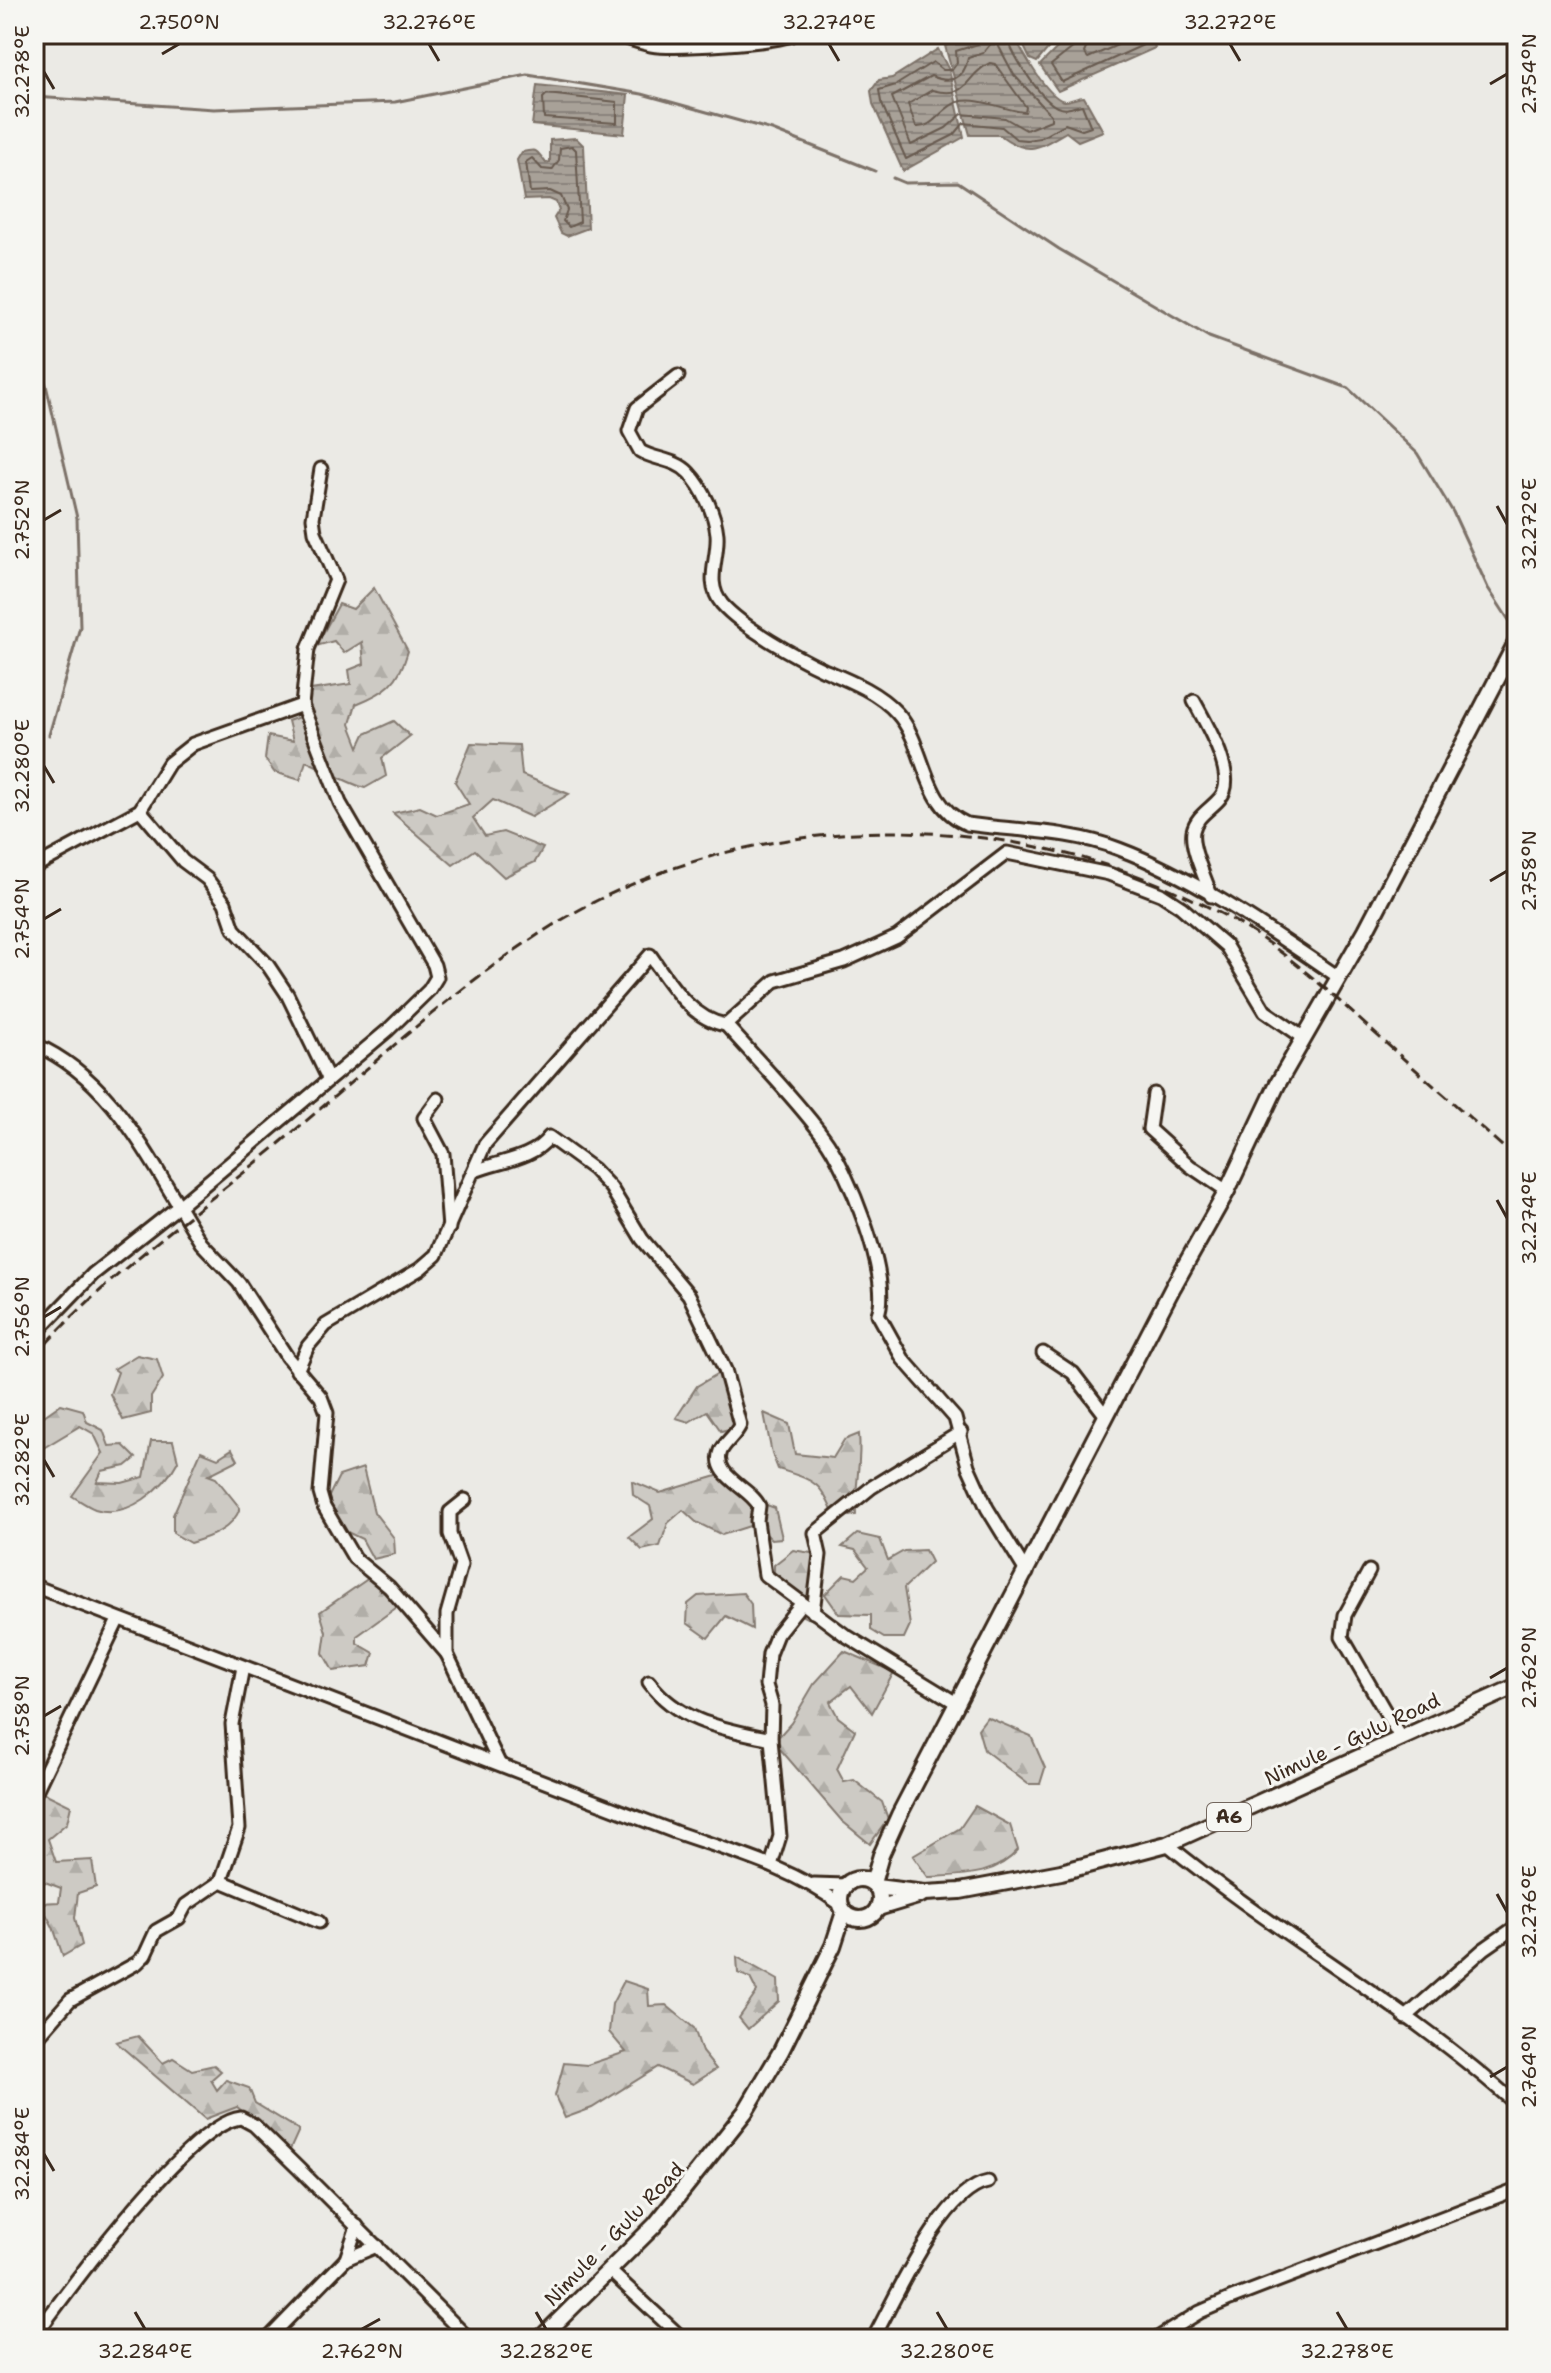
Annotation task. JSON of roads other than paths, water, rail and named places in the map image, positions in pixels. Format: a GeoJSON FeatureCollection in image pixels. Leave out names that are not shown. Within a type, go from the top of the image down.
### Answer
{"type":"FeatureCollection","features":[{"type":"Feature","properties":{"kind":"main road"},"geometry":{"type":"LineString","coordinates":[[878,1908],[880,1895],[870,1883],[881,1855],[1304,1038],[1366,930],[1517,641]]}},
{"type":"Feature","properties":{"kind":"main road","name":"Nimule - Gulu Road"},"geometry":{"type":"LineString","coordinates":[[870,1883],[925,1893],[960,1891],[1061,1872],[1167,1844],[1517,1686]]}},
{"type":"Feature","properties":{"kind":"main road","name":"A6"},"geometry":{"type":"LineString","coordinates":[[842,1908],[846,1885],[870,1883]]}},
{"type":"Feature","properties":{"kind":"main road","name":"Nimule - Gulu Road"},"geometry":{"type":"LineString","coordinates":[[878,1908],[925,1893]]}},
{"type":"Feature","properties":{"kind":"main road"},"geometry":{"type":"LineString","coordinates":[[842,1908],[860,1919]]}},
{"type":"Feature","properties":{"kind":"main road","name":"Nimule - Gulu Road"},"geometry":{"type":"LineString","coordinates":[[540,2339],[675,2202],[745,2112],[781,2051],[833,1946],[842,1908]]}},
{"type":"Feature","properties":{"kind":"main road","name":"A6"},"geometry":{"type":"LineString","coordinates":[[860,1919],[869,1917],[878,1908]]}},
{"type":"Feature","properties":{"kind":"main road","name":"Nimule - Gulu Road"},"geometry":{"type":"LineString","coordinates":[[833,1946],[860,1919]]}},
{"type":"Feature","properties":{"kind":"street"},"geometry":{"type":"LineString","coordinates":[[615,34],[654,46],[771,40],[794,34]]}},
{"type":"Feature","properties":{"kind":"street"},"geometry":{"type":"LineString","coordinates":[[678,376],[637,408],[629,431],[640,451],[671,461],[688,472],[704,495],[717,536],[711,582],[715,594],[733,615],[821,668],[850,680],[896,712],[935,796],[954,818],[967,824],[1055,834],[1117,848],[1211,896],[1337,976]]}},
{"type":"Feature","properties":{"kind":"street"},"geometry":{"type":"LineString","coordinates":[[34,1335],[93,1274],[262,1139],[328,1078],[388,1030],[429,990],[437,977],[434,965],[340,803],[302,705],[308,649],[336,580],[315,532],[313,518],[321,469]]}},
{"type":"Feature","properties":{"kind":"street"},"geometry":{"type":"LineString","coordinates":[[1194,701],[1219,753],[1226,778],[1224,792],[1196,823],[1193,836],[1211,896]]}},
{"type":"Feature","properties":{"kind":"street"},"geometry":{"type":"LineString","coordinates":[[34,867],[140,810],[169,763],[186,749],[302,705]]}},
{"type":"Feature","properties":{"kind":"street"},"geometry":{"type":"LineString","coordinates":[[140,810],[183,861],[207,879],[225,903],[234,929],[273,972],[295,1009],[328,1078]]}},
{"type":"Feature","properties":{"kind":"street"},"geometry":{"type":"LineString","coordinates":[[726,1025],[775,981],[844,961],[897,937],[934,912],[992,862],[1007,853],[1109,874],[1161,894],[1226,946],[1265,1011],[1304,1038]]}},
{"type":"Feature","properties":{"kind":"street"},"geometry":{"type":"LineString","coordinates":[[297,1371],[308,1346],[326,1325],[430,1262],[449,1230],[485,1144],[650,955],[694,1010],[711,1022],[726,1025],[826,1139],[866,1222],[883,1301],[878,1314],[887,1335],[903,1359],[947,1406],[961,1432],[968,1466],[987,1508],[1027,1573]]}},
{"type":"Feature","properties":{"kind":"street"},"geometry":{"type":"LineString","coordinates":[[34,1044],[65,1058],[85,1074],[129,1125],[201,1243],[226,1267],[297,1371],[317,1390],[326,1408],[320,1493],[324,1507],[354,1558],[389,1587],[447,1654],[499,1763]]}},
{"type":"Feature","properties":{"kind":"street"},"geometry":{"type":"LineString","coordinates":[[1154,1094],[1149,1129],[1190,1166],[1227,1191]]}},
{"type":"Feature","properties":{"kind":"street"},"geometry":{"type":"LineString","coordinates":[[438,1099],[426,1111],[424,1118],[443,1154],[449,1230]]}},
{"type":"Feature","properties":{"kind":"street"},"geometry":{"type":"LineString","coordinates":[[475,1171],[508,1158],[525,1157],[541,1148],[549,1137],[593,1169],[611,1188],[642,1239],[698,1310],[725,1370],[739,1421],[737,1432],[721,1452],[723,1467],[759,1506],[757,1521],[765,1575],[801,1604],[958,1704]]}},
{"type":"Feature","properties":{"kind":"street"},"geometry":{"type":"LineString","coordinates":[[1043,1353],[1073,1373],[1106,1416]]}},
{"type":"Feature","properties":{"kind":"street"},"geometry":{"type":"LineString","coordinates":[[813,1612],[820,1555],[815,1533],[872,1487],[961,1432]]}},
{"type":"Feature","properties":{"kind":"street"},"geometry":{"type":"LineString","coordinates":[[447,1654],[447,1614],[461,1565],[451,1540],[450,1512],[465,1500]]}},
{"type":"Feature","properties":{"kind":"street"},"geometry":{"type":"LineString","coordinates":[[1369,1571],[1345,1615],[1342,1637],[1401,1739]]}},
{"type":"Feature","properties":{"kind":"street"},"geometry":{"type":"LineString","coordinates":[[34,1586],[675,1832],[771,1865],[813,1884],[842,1908]]}},
{"type":"Feature","properties":{"kind":"street"},"geometry":{"type":"LineString","coordinates":[[771,1865],[780,1836],[771,1739],[772,1705],[766,1685],[769,1654],[777,1634],[801,1604]]}},
{"type":"Feature","properties":{"kind":"street"},"geometry":{"type":"LineString","coordinates":[[34,1795],[118,1620]]}},
{"type":"Feature","properties":{"kind":"street"},"geometry":{"type":"LineString","coordinates":[[34,2041],[70,2000],[137,1963],[145,1955],[156,1931],[179,1918],[186,1905],[221,1881],[239,1828],[232,1724],[243,1667]]}},
{"type":"Feature","properties":{"kind":"street"},"geometry":{"type":"LineString","coordinates":[[649,1682],[671,1706],[706,1725],[771,1739]]}},
{"type":"Feature","properties":{"kind":"street"},"geometry":{"type":"LineString","coordinates":[[1167,1844],[1208,1877],[1453,2050],[1517,2105]]}},
{"type":"Feature","properties":{"kind":"street"},"geometry":{"type":"LineString","coordinates":[[221,1881],[319,1922]]}},
{"type":"Feature","properties":{"kind":"street"},"geometry":{"type":"LineString","coordinates":[[813,1884],[846,1885]]}},
{"type":"Feature","properties":{"kind":"street"},"geometry":{"type":"LineString","coordinates":[[1405,2018],[1484,1949],[1517,1926]]}},
{"type":"Feature","properties":{"kind":"street"},"geometry":{"type":"LineString","coordinates":[[34,2337],[128,2215],[213,2130],[233,2119],[254,2125],[469,2339]]}},
{"type":"Feature","properties":{"kind":"street"},"geometry":{"type":"LineString","coordinates":[[873,2339],[934,2230],[966,2192],[988,2182]]}},
{"type":"Feature","properties":{"kind":"street"},"geometry":{"type":"LineString","coordinates":[[1156,2339],[1200,2312],[1230,2299],[1517,2189]]}},
{"type":"Feature","properties":{"kind":"street"},"geometry":{"type":"LineString","coordinates":[[346,2259],[357,2226]]}},
{"type":"Feature","properties":{"kind":"street"},"geometry":{"type":"LineString","coordinates":[[268,2339],[346,2259],[377,2246]]}},
{"type":"Feature","properties":{"kind":"street"},"geometry":{"type":"LineString","coordinates":[[610,2271],[683,2339]]}},
{"type":"Feature","properties":{"kind":"water"},"geometry":{"type":"Polygon","coordinates":[[[984,34],[1013,34],[1050,92],[1065,101],[1084,97],[1103,131],[1078,141],[1066,132],[1033,148],[1018,146],[1000,135],[970,135],[945,46],[984,34]]]}},
{"type":"Feature","properties":{"kind":"water"},"geometry":{"type":"Polygon","coordinates":[[[1018,34],[1066,34],[1055,40],[1037,62],[1030,59],[1018,34]]]}},
{"type":"Feature","properties":{"kind":"water"},"geometry":{"type":"Polygon","coordinates":[[[1080,34],[1150,34],[1155,48],[1058,91],[1040,65],[1059,46],[1080,34]]]}},
{"type":"Feature","properties":{"kind":"water"},"geometry":{"type":"Polygon","coordinates":[[[938,49],[949,70],[964,137],[903,171],[873,104],[871,91],[879,80],[892,78],[938,49]]]}},
{"type":"Feature","properties":{"kind":"water"},"geometry":{"type":"Polygon","coordinates":[[[537,85],[628,95],[624,134],[532,125],[537,85]]]}},
{"type":"Feature","properties":{"kind":"water"},"geometry":{"type":"Polygon","coordinates":[[[576,138],[584,146],[588,228],[567,236],[561,233],[554,218],[559,210],[556,202],[549,199],[524,200],[517,160],[522,152],[532,150],[546,163],[550,162],[550,140],[576,138]]]}},
{"type":"Feature","properties":{"kind":"waterway"},"geometry":{"type":"LineString","coordinates":[[34,97],[214,109],[395,102],[528,75],[642,94],[772,130],[875,171]]}},
{"type":"Feature","properties":{"kind":"waterway"},"geometry":{"type":"LineString","coordinates":[[893,178],[905,183],[958,182],[1059,249],[1209,337],[1348,388],[1417,453],[1453,512],[1488,588],[1514,628]]}},
{"type":"Feature","properties":{"kind":"waterway"},"geometry":{"type":"LineString","coordinates":[[34,353],[46,385],[77,518],[80,627],[49,735]]}},
{"type":"Feature","properties":{"kind":"railway"},"geometry":{"type":"LineString","coordinates":[[34,1357],[124,1269],[448,1001],[515,950],[550,927],[627,886],[709,857],[794,839],[881,832],[969,836],[1055,851],[1139,876],[1218,912],[1262,938],[1321,985],[1517,1159]]}}]}
